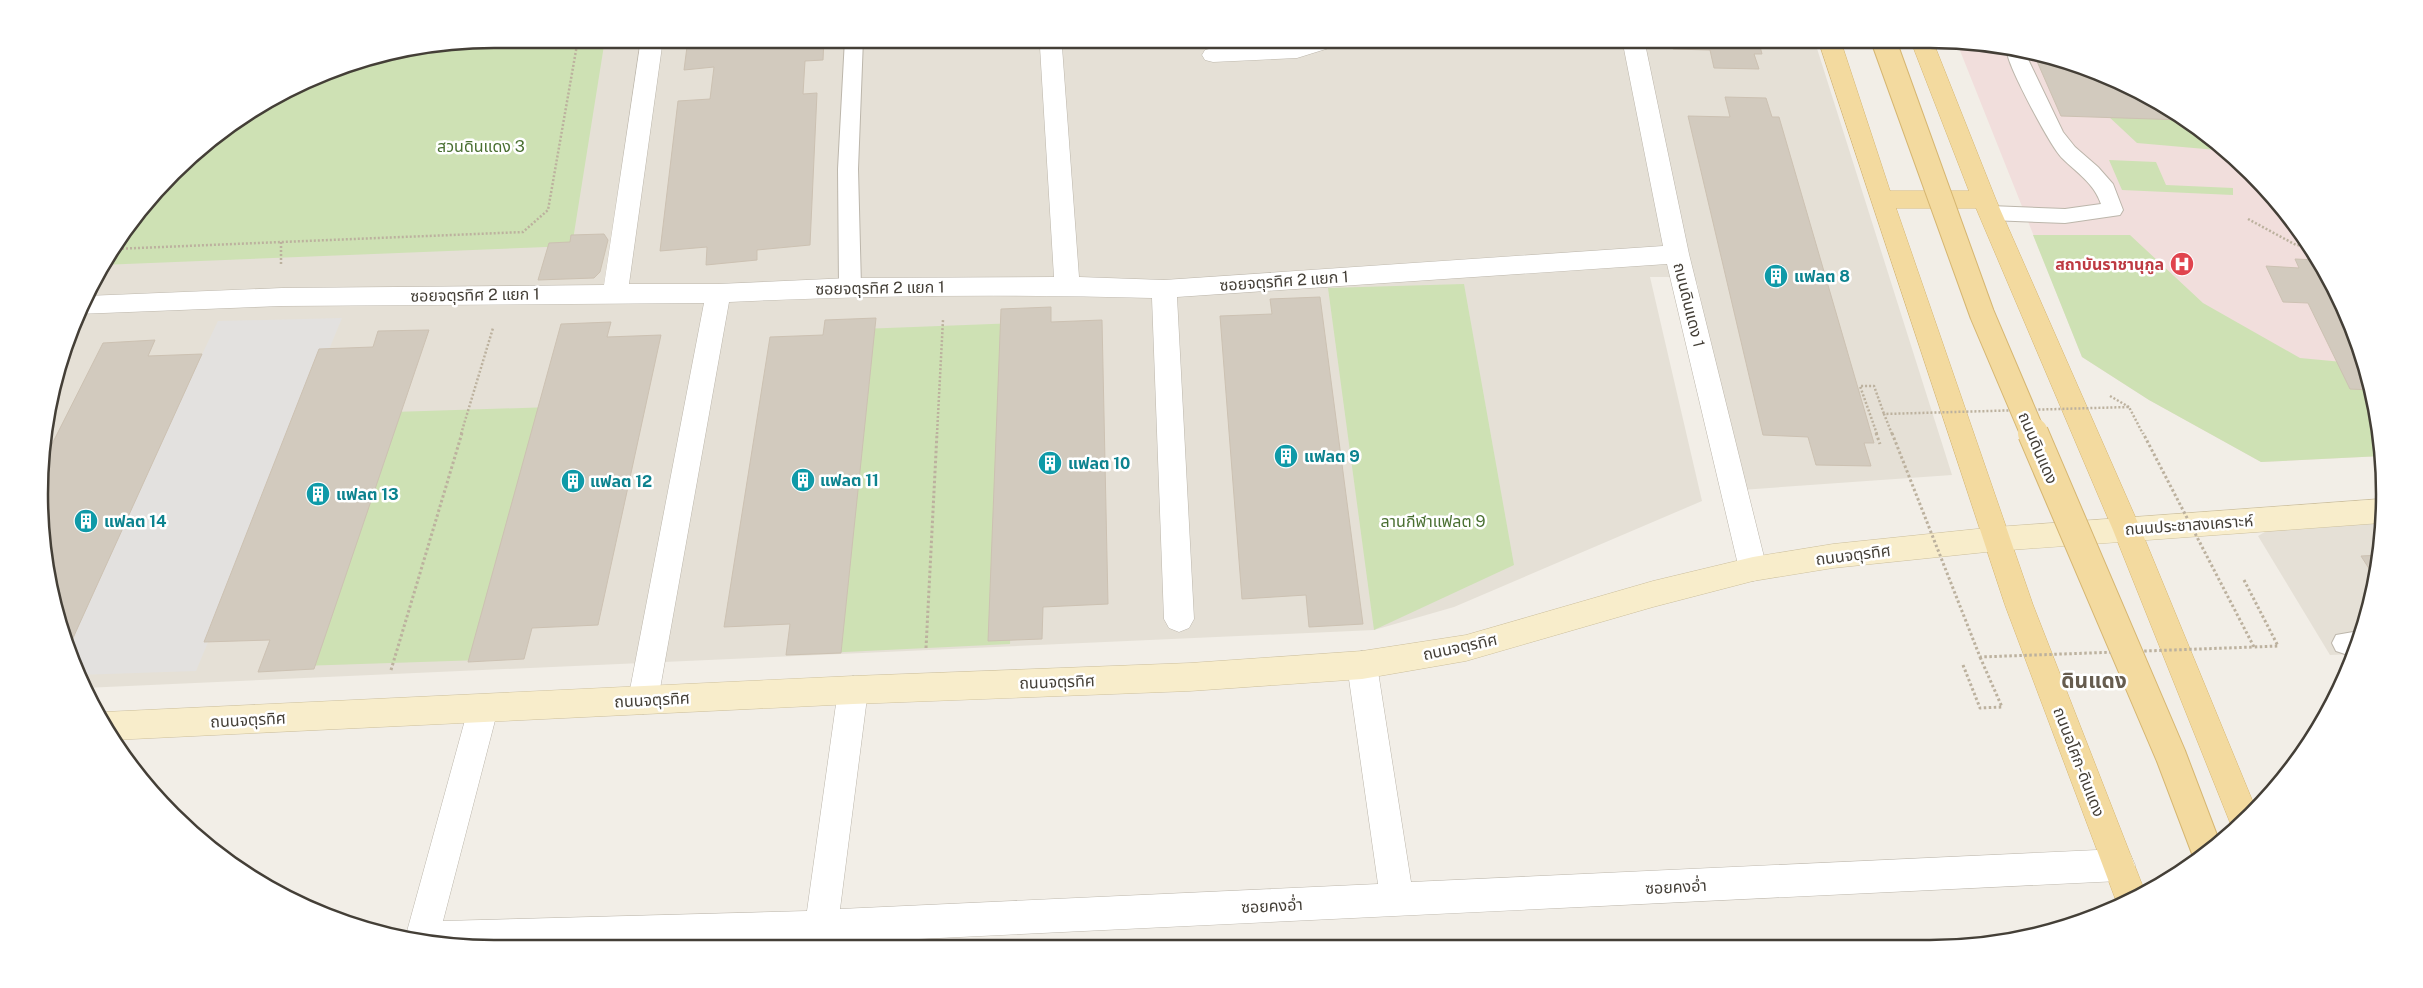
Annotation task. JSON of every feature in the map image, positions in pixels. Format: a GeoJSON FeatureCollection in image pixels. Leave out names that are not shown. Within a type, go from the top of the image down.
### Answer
{"type":"FeatureCollection","features":[{"type":"Feature","properties":{"kind":"main road"},"geometry":{"type":"LineString","coordinates":[[1832,48],[1996,539]]}},
{"type":"Feature","properties":{"kind":"main road","name":"ถนนดินแดง"},"geometry":{"type":"LineString","coordinates":[[1886,48],[1982,314],[2171,756],[2205,845]]}},
{"type":"Feature","properties":{"kind":"main road"},"geometry":{"type":"LineString","coordinates":[[1925,48],[1987,207],[2127,530],[2242,813]]}},
{"type":"Feature","properties":{"kind":"main road"},"geometry":{"type":"LineString","coordinates":[[1881,199],[1987,207]]}},
{"type":"Feature","properties":{"kind":"main road","name":"ถนนอโศก-ดินแดง"},"geometry":{"type":"LineString","coordinates":[[1996,539],[2018,605],[2129,893]]}},
{"type":"Feature","properties":{"kind":"street"},"geometry":{"type":"LineString","coordinates":[[615,293],[651,48]]}},
{"type":"Feature","properties":{"kind":"street"},"geometry":{"type":"LineString","coordinates":[[1051,48],[1068,286]]}},
{"type":"Feature","properties":{"kind":"street"},"geometry":{"type":"LineString","coordinates":[[1212,55],[1297,51],[1306,48]]}},
{"type":"Feature","properties":{"kind":"street","name":"ถนนดินแดง 1"},"geometry":{"type":"LineString","coordinates":[[1635,48],[1677,254],[1753,570]]}},
{"type":"Feature","properties":{"kind":"street","name":"ซอยจตุรทิศ 2 แยก 1"},"geometry":{"type":"LineString","coordinates":[[90,306],[282,297],[718,293],[850,287],[1068,286],[1164,289],[1677,254]]}},
{"type":"Feature","properties":{"kind":"street"},"geometry":{"type":"LineString","coordinates":[[1164,289],[1179,620]]}},
{"type":"Feature","properties":{"kind":"street"},"geometry":{"type":"LineString","coordinates":[[643,700],[718,293]]}},
{"type":"Feature","properties":{"kind":"street","name":"ถนนประชาสงเคราะห์"},"geometry":{"type":"LineString","coordinates":[[1996,539],[2375,511]]}},
{"type":"Feature","properties":{"kind":"street","name":"ถนนจตุรทิศ"},"geometry":{"type":"LineString","coordinates":[[113,726],[853,690],[1190,677],[1362,664],[1466,648],[1652,594],[1753,570],[1833,556],[1996,539]]}},
{"type":"Feature","properties":{"kind":"street"},"geometry":{"type":"LineString","coordinates":[[1362,664],[1396,901]]}},
{"type":"Feature","properties":{"kind":"street"},"geometry":{"type":"LineString","coordinates":[[819,938],[853,690]]}},
{"type":"Feature","properties":{"kind":"street"},"geometry":{"type":"LineString","coordinates":[[424,935],[483,709]]}},
{"type":"Feature","properties":{"kind":"street","name":"ซอยคงอ่ำ"},"geometry":{"type":"LineString","coordinates":[[446,938],[819,938],[1396,901],[2119,865]]}},
{"type":"Feature","properties":{"kind":"lane"},"geometry":{"type":"LineString","coordinates":[[850,287],[848,169],[854,48]]}},
{"type":"Feature","properties":{"kind":"lane"},"geometry":{"type":"LineString","coordinates":[[1987,207],[2064,216],[2113,210],[2106,189],[2091,172],[2068,152],[2055,135],[2018,56]]}},
{"type":"Feature","properties":{"kind":"path"},"geometry":{"type":"LineString","coordinates":[[121,249],[523,232],[548,210],[576,48]]}},
{"type":"Feature","properties":{"kind":"path"},"geometry":{"type":"LineString","coordinates":[[2248,219],[2299,245]]}},
{"type":"Feature","properties":{"kind":"path"},"geometry":{"type":"LineString","coordinates":[[926,648],[945,287]]}},
{"type":"Feature","properties":{"kind":"path"},"geometry":{"type":"LineString","coordinates":[[391,670],[503,295]]}},
{"type":"Feature","properties":{"kind":"path"},"geometry":{"type":"LineString","coordinates":[[1880,444],[1860,386],[1874,386],[1884,414]]}},
{"type":"Feature","properties":{"kind":"path"},"geometry":{"type":"LineString","coordinates":[[2244,580],[2278,646],[2254,647]]}},
{"type":"Feature","properties":{"kind":"path"},"geometry":{"type":"LineString","coordinates":[[1963,665],[1980,708],[2002,708],[1980,657]]}},
{"type":"Feature","properties":{"kind":"shaded area"},"geometry":{"type":"Polygon","coordinates":[[[465,48],[1817,48],[1952,475],[1741,490],[1697,282],[1671,277],[1650,277],[1702,501],[1454,607],[1374,630],[92,688],[71,638],[56,581],[51,552],[48,523],[48,465],[51,436],[63,378],[81,323],[107,271],[123,246],[140,222],[178,178],[222,140],[271,107],[323,81],[350,71],[407,56],[465,48]]]}},
{"type":"Feature","properties":{"kind":"shaded area","name":"สถาบันราชานุกูล"},"geometry":{"type":"Polygon","coordinates":[[[1959,48],[2016,56],[2073,71],[2100,81],[2152,107],[2177,123],[2201,140],[2245,178],[2283,222],[2300,246],[2316,271],[2342,323],[2352,350],[2367,407],[2374,456],[2261,462],[2149,400],[2082,357],[1959,48]]]}},
{"type":"Feature","properties":{"kind":"shaded area"},"geometry":{"type":"Polygon","coordinates":[[[342,318],[196,671],[86,675],[69,633],[218,321],[342,318]]]}},
{"type":"Feature","properties":{"kind":"shaded area"},"geometry":{"type":"Polygon","coordinates":[[[2375,515],[2367,581],[2346,654],[2330,655],[2258,536],[2285,520],[2375,515]]]}},
{"type":"Feature","properties":{"kind":"green space","name":"สวนดินแดง 3"},"geometry":{"type":"Polygon","coordinates":[[[465,48],[604,48],[572,246],[111,265],[140,222],[178,178],[222,140],[271,107],[323,81],[350,71],[407,56],[465,48]]]}},
{"type":"Feature","properties":{"kind":"green space"},"geometry":{"type":"Polygon","coordinates":[[[2054,66],[2100,81],[2152,107],[2213,150],[2137,143],[2054,66]]]}},
{"type":"Feature","properties":{"kind":"green space"},"geometry":{"type":"Polygon","coordinates":[[[2109,160],[2156,162],[2166,185],[2233,188],[2233,195],[2122,190],[2109,160]]]}},
{"type":"Feature","properties":{"kind":"green space"},"geometry":{"type":"Polygon","coordinates":[[[2033,235],[2130,235],[2203,303],[2300,358],[2356,363],[2367,407],[2374,456],[2261,462],[2149,400],[2082,357],[2033,235]]]}},
{"type":"Feature","properties":{"kind":"green space","name":"ลานกีฬาแฟลต 9"},"geometry":{"type":"Polygon","coordinates":[[[1464,284],[1514,565],[1374,630],[1328,288],[1464,284]]]}},
{"type":"Feature","properties":{"kind":"green space"},"geometry":{"type":"Polygon","coordinates":[[[1020,323],[1010,644],[824,653],[861,329],[1020,323]]]}},
{"type":"Feature","properties":{"kind":"green space"},"geometry":{"type":"Polygon","coordinates":[[[552,407],[481,660],[301,666],[393,412],[552,407]]]}},
{"type":"Feature","properties":{"kind":"building"},"geometry":{"type":"Polygon","coordinates":[[[687,48],[824,48],[823,60],[805,61],[803,94],[817,93],[810,245],[757,250],[757,260],[706,265],[707,247],[660,251],[678,101],[710,99],[714,67],[684,70],[687,48]]]}},
{"type":"Feature","properties":{"kind":"building"},"geometry":{"type":"Polygon","coordinates":[[[1760,48],[1762,54],[1754,54],[1759,69],[1714,68],[1710,50],[1673,49],[1760,48]]]}},
{"type":"Feature","properties":{"kind":"building"},"geometry":{"type":"Polygon","coordinates":[[[2037,61],[2100,81],[2152,107],[2172,120],[2061,116],[2037,61]]]}},
{"type":"Feature","properties":{"kind":"building","name":"แฟลต 8"},"geometry":{"type":"Polygon","coordinates":[[[1725,97],[1766,98],[1772,117],[1779,117],[1874,443],[1864,443],[1871,466],[1816,465],[1808,437],[1763,435],[1688,116],[1730,117],[1725,97]]]}},
{"type":"Feature","properties":{"kind":"building"},"geometry":{"type":"Polygon","coordinates":[[[604,234],[608,240],[600,272],[594,278],[538,280],[549,243],[570,242],[571,235],[604,234]]]}},
{"type":"Feature","properties":{"kind":"building"},"geometry":{"type":"Polygon","coordinates":[[[2295,259],[2309,260],[2316,271],[2342,323],[2363,390],[2350,389],[2308,303],[2283,302],[2266,266],[2299,268],[2295,259]]]}},
{"type":"Feature","properties":{"kind":"building","name":"แฟลต 9"},"geometry":{"type":"Polygon","coordinates":[[[1320,297],[1363,624],[1309,627],[1306,595],[1242,599],[1220,316],[1272,314],[1270,299],[1320,297]]]}},
{"type":"Feature","properties":{"kind":"building","name":"แฟลต 10"},"geometry":{"type":"Polygon","coordinates":[[[1051,307],[1051,322],[1102,320],[1108,604],[1043,607],[1042,639],[988,641],[1001,309],[1051,307]]]}},
{"type":"Feature","properties":{"kind":"building","name":"แฟลต 11"},"geometry":{"type":"Polygon","coordinates":[[[876,318],[841,653],[786,655],[790,624],[724,627],[770,337],[823,335],[825,320],[876,318]]]}},
{"type":"Feature","properties":{"kind":"building","name":"แฟลต 12"},"geometry":{"type":"Polygon","coordinates":[[[611,322],[607,337],[661,335],[598,625],[532,628],[524,659],[468,662],[561,324],[611,322]]]}},
{"type":"Feature","properties":{"kind":"building","name":"แฟลต 13"},"geometry":{"type":"Polygon","coordinates":[[[429,330],[314,669],[258,672],[270,640],[204,642],[319,349],[373,347],[378,331],[429,330]]]}},
{"type":"Feature","properties":{"kind":"building","name":"แฟลต 14"},"geometry":{"type":"Polygon","coordinates":[[[155,340],[148,356],[202,354],[72,640],[56,581],[51,552],[48,523],[50,449],[103,343],[155,340]]]}},
{"type":"Feature","properties":{"kind":"building"},"geometry":{"type":"Polygon","coordinates":[[[2371,555],[2369,569],[2361,556],[2371,555]]]}},
{"type":"Feature","properties":{"kind":"place","name":"สถาบันราชานุกูล"},"geometry":{"type":"Point","coordinates":[2182,264]}},
{"type":"Feature","properties":{"kind":"place","name":"แฟลต 8"},"geometry":{"type":"Point","coordinates":[1776,276]}},
{"type":"Feature","properties":{"kind":"place","name":"แฟลต 9"},"geometry":{"type":"Point","coordinates":[1286,456]}},
{"type":"Feature","properties":{"kind":"place","name":"แฟลต 10"},"geometry":{"type":"Point","coordinates":[1050,463]}},
{"type":"Feature","properties":{"kind":"place","name":"แฟลต 11"},"geometry":{"type":"Point","coordinates":[803,480]}},
{"type":"Feature","properties":{"kind":"place","name":"แฟลต 12"},"geometry":{"type":"Point","coordinates":[573,481]}},
{"type":"Feature","properties":{"kind":"place","name":"แฟลต 13"},"geometry":{"type":"Point","coordinates":[318,494]}},
{"type":"Feature","properties":{"kind":"place","name":"แฟลต 14"},"geometry":{"type":"Point","coordinates":[86,521]}},
{"type":"Feature","properties":{"kind":"district","name":"ดินแดง"},"geometry":{"type":"Point","coordinates":[2094,680]}}]}
